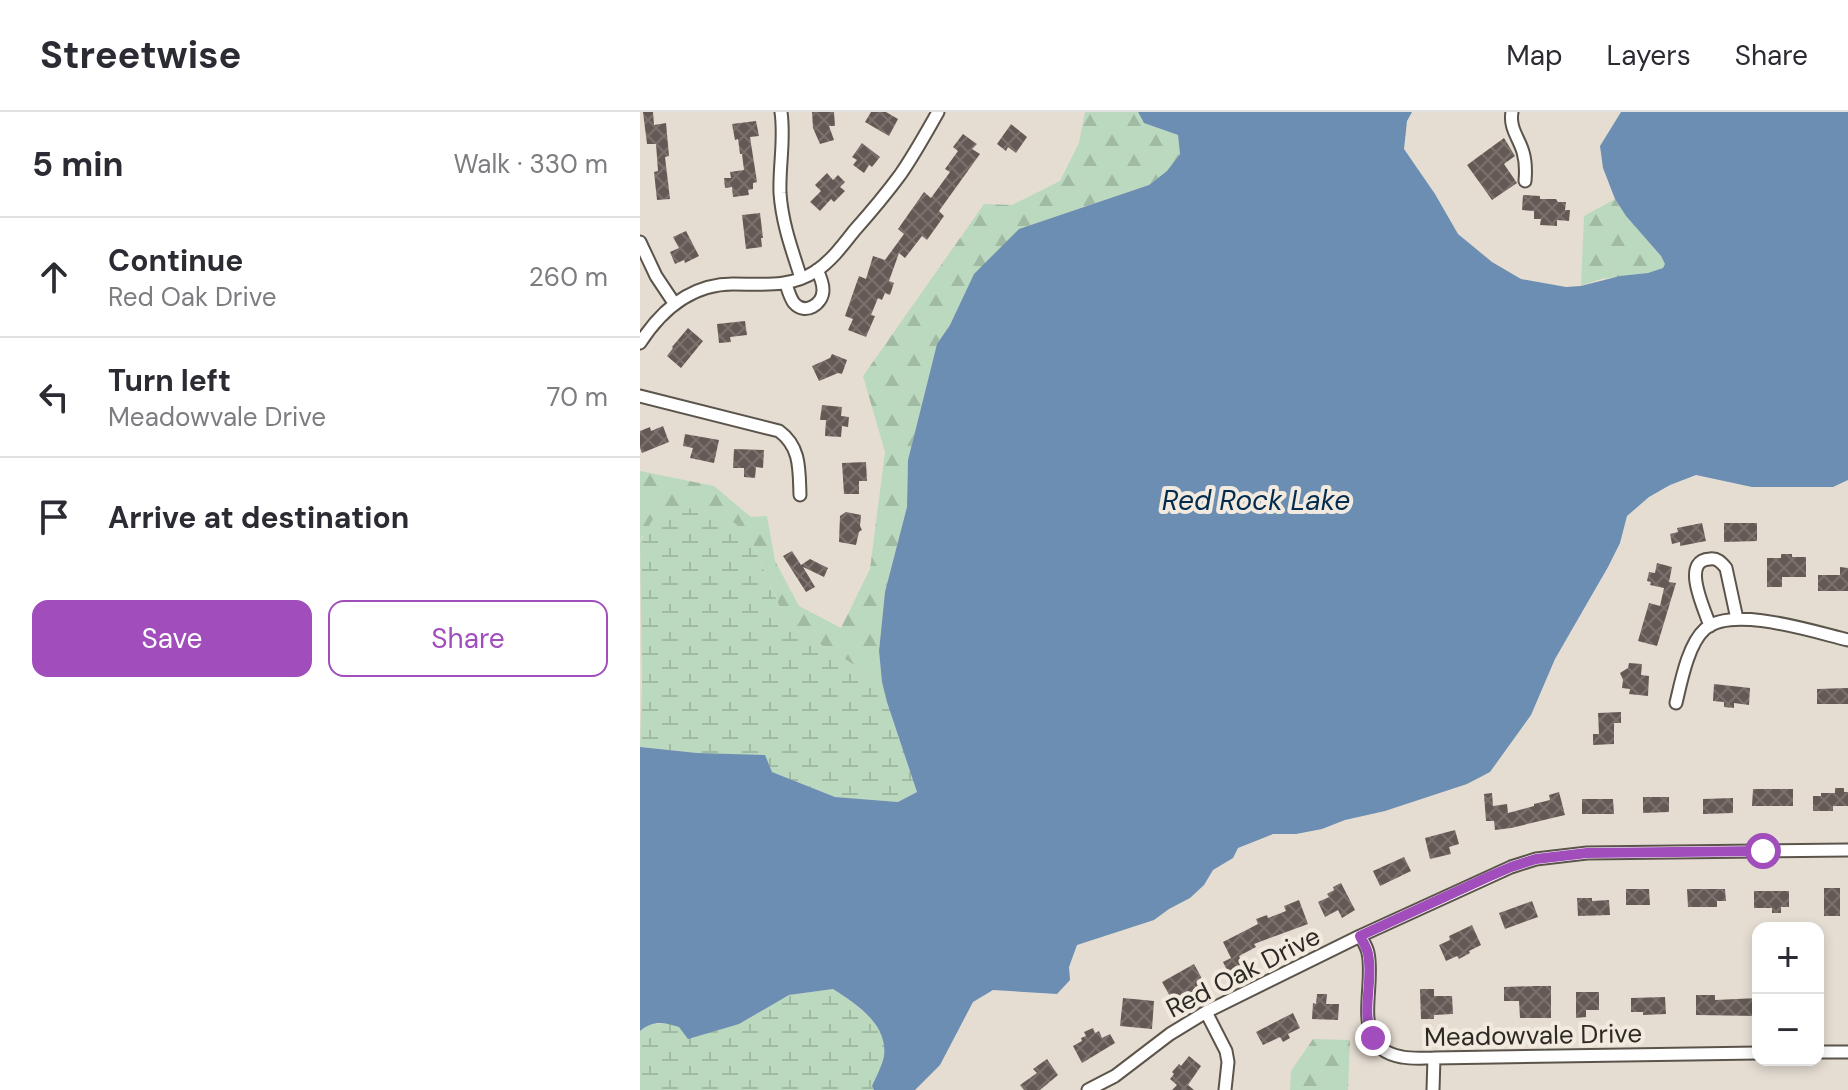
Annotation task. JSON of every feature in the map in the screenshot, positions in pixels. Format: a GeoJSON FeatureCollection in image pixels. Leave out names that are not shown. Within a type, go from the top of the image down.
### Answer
{"type":"FeatureCollection","features":[{"type":"Feature","properties":{"kind":"street"},"geometry":{"type":"LineString","coordinates":[[781,112],[783,149],[780,193],[789,243],[801,278]]}},
{"type":"Feature","properties":{"kind":"street"},"geometry":{"type":"LineString","coordinates":[[640,343],[657,319],[674,303],[696,291],[718,285],[786,284],[817,270],[837,252],[901,174],[938,112]]}},
{"type":"Feature","properties":{"kind":"street"},"geometry":{"type":"LineString","coordinates":[[1512,112],[1512,128],[1526,164],[1525,181]]}},
{"type":"Feature","properties":{"kind":"street"},"geometry":{"type":"LineString","coordinates":[[640,242],[656,276],[674,303]]}},
{"type":"Feature","properties":{"kind":"street"},"geometry":{"type":"LineString","coordinates":[[786,284],[798,306],[813,307],[822,299],[823,292],[817,270]]}},
{"type":"Feature","properties":{"kind":"street"},"geometry":{"type":"LineString","coordinates":[[640,396],[779,431],[788,437],[798,459],[800,495]]}},
{"type":"Feature","properties":{"kind":"street"},"geometry":{"type":"LineString","coordinates":[[1710,626],[1695,577],[1695,568],[1700,561],[1716,559],[1726,568],[1737,619]]}},
{"type":"Feature","properties":{"kind":"street"},"geometry":{"type":"LineString","coordinates":[[1676,703],[1696,640],[1715,623],[1746,618],[1848,640]]}},
{"type":"Feature","properties":{"kind":"street","name":"Red Oak Drive"},"geometry":{"type":"LineString","coordinates":[[1088,1090],[1115,1076],[1170,1034],[1206,1012],[1360,936],[1488,877],[1536,859],[1587,853],[1848,850]]}},
{"type":"Feature","properties":{"kind":"street","name":"Meadowvale Drive"},"geometry":{"type":"LineString","coordinates":[[1360,936],[1368,951],[1370,972],[1368,1028],[1373,1038],[1389,1053],[1399,1057],[1752,1053]]}},
{"type":"Feature","properties":{"kind":"street"},"geometry":{"type":"LineString","coordinates":[[1206,1012],[1226,1051],[1225,1090]]}},
{"type":"Feature","properties":{"kind":"street"},"geometry":{"type":"LineString","coordinates":[[1824,1052],[1848,1052]]}},
{"type":"Feature","properties":{"kind":"street"},"geometry":{"type":"LineString","coordinates":[[1433,1090],[1434,1058]]}},
{"type":"Feature","properties":{"kind":"green space"},"geometry":{"type":"Polygon","coordinates":[[[1085,112],[1138,112],[1144,123],[1178,135],[1180,154],[1167,171],[1149,185],[1019,229],[974,275],[950,325],[937,344],[908,460],[907,507],[885,592],[879,651],[882,682],[787,624],[752,543],[642,536],[640,542],[640,471],[714,486],[751,517],[767,516],[775,561],[799,606],[841,628],[870,569],[885,452],[863,376],[984,204],[1012,205],[1060,181],[1079,143],[1085,112]]]}},
{"type":"Feature","properties":{"kind":"green space"},"geometry":{"type":"Polygon","coordinates":[[[1615,199],[1665,264],[1663,268],[1648,273],[1601,279],[1581,286],[1584,216],[1615,199]]]}},
{"type":"Feature","properties":{"kind":"green space"},"geometry":{"type":"Polygon","coordinates":[[[675,506],[716,513],[736,524],[752,543],[787,624],[882,682],[917,792],[898,802],[835,797],[772,772],[697,753],[640,747],[640,542],[654,517],[675,506]]]}},
{"type":"Feature","properties":{"kind":"green space"},"geometry":{"type":"Polygon","coordinates":[[[833,989],[869,1016],[881,1034],[884,1056],[872,1086],[874,1090],[640,1090],[640,1031],[649,1024],[739,1024],[789,995],[833,989]]]}},
{"type":"Feature","properties":{"kind":"green space"},"geometry":{"type":"Polygon","coordinates":[[[1313,1039],[1350,1040],[1348,1090],[1290,1090],[1291,1071],[1313,1039]]]}},
{"type":"Feature","properties":{"kind":"water","name":"Red Rock Lake"},"geometry":{"type":"Polygon","coordinates":[[[1138,112],[1412,112],[1407,121],[1404,149],[1458,234],[1492,262],[1521,279],[1566,287],[1648,273],[1663,268],[1665,264],[1615,199],[1603,168],[1600,146],[1621,112],[1848,112],[1848,480],[1833,487],[1752,487],[1696,475],[1649,497],[1627,516],[1620,543],[1555,659],[1531,715],[1490,772],[1467,784],[1385,811],[1322,829],[1273,834],[1238,848],[1233,858],[1213,870],[1204,885],[1190,898],[1154,920],[1077,945],[1069,967],[1070,980],[1057,994],[993,990],[973,1002],[940,1065],[915,1090],[874,1090],[872,1086],[884,1056],[881,1034],[869,1016],[833,989],[789,995],[739,1024],[688,1039],[679,1027],[668,1024],[654,1024],[640,1031],[640,747],[765,755],[772,772],[835,797],[898,802],[917,792],[887,702],[879,651],[885,592],[907,507],[908,460],[937,344],[950,325],[974,274],[1019,229],[1149,185],[1167,171],[1180,154],[1178,135],[1144,123],[1138,112]]]}},
{"type":"Feature","properties":{"kind":"building"},"geometry":{"type":"Polygon","coordinates":[[[643,112],[653,112],[654,125],[666,123],[669,156],[665,157],[670,199],[657,200],[654,172],[658,171],[656,144],[647,144],[643,112]]]}},
{"type":"Feature","properties":{"kind":"building"},"geometry":{"type":"Polygon","coordinates":[[[812,112],[834,112],[835,126],[829,126],[834,140],[820,144],[813,128],[812,112]]]}},
{"type":"Feature","properties":{"kind":"building"},"geometry":{"type":"Polygon","coordinates":[[[871,112],[886,112],[898,119],[889,136],[865,122],[871,112]]]}},
{"type":"Feature","properties":{"kind":"building"},"geometry":{"type":"Polygon","coordinates":[[[756,121],[759,136],[750,137],[757,182],[753,183],[753,189],[748,190],[749,195],[733,197],[732,187],[725,188],[724,178],[731,178],[730,172],[744,170],[732,124],[756,121]]]}},
{"type":"Feature","properties":{"kind":"building"},"geometry":{"type":"Polygon","coordinates":[[[1011,124],[1027,137],[1016,153],[1008,147],[1006,151],[997,144],[1011,124]]]}},
{"type":"Feature","properties":{"kind":"building"},"geometry":{"type":"Polygon","coordinates":[[[963,134],[977,144],[972,149],[980,154],[939,211],[944,216],[927,240],[922,236],[905,258],[899,253],[889,281],[894,283],[890,295],[885,293],[882,300],[878,298],[871,315],[875,316],[866,337],[848,330],[853,319],[845,316],[859,276],[866,279],[873,256],[885,260],[904,234],[898,229],[924,192],[931,198],[950,172],[945,169],[958,151],[953,147],[963,134]]]}},
{"type":"Feature","properties":{"kind":"building"},"geometry":{"type":"Polygon","coordinates":[[[1504,138],[1515,156],[1504,164],[1517,183],[1492,200],[1467,165],[1504,138]]]}},
{"type":"Feature","properties":{"kind":"building"},"geometry":{"type":"Polygon","coordinates":[[[862,143],[880,157],[864,173],[853,165],[857,160],[852,157],[862,143]]]}},
{"type":"Feature","properties":{"kind":"building"},"geometry":{"type":"Polygon","coordinates":[[[827,173],[833,180],[838,175],[845,182],[840,187],[845,191],[834,202],[831,199],[820,211],[810,202],[821,191],[815,185],[827,173]]]}},
{"type":"Feature","properties":{"kind":"building"},"geometry":{"type":"Polygon","coordinates":[[[1523,195],[1566,202],[1565,210],[1570,210],[1569,221],[1557,220],[1557,226],[1540,225],[1541,219],[1534,219],[1534,211],[1522,210],[1523,195]]]}},
{"type":"Feature","properties":{"kind":"building"},"geometry":{"type":"Polygon","coordinates":[[[760,213],[762,247],[746,249],[742,215],[760,213]]]}},
{"type":"Feature","properties":{"kind":"building"},"geometry":{"type":"Polygon","coordinates":[[[686,231],[699,256],[675,264],[670,252],[679,248],[673,237],[686,231]]]}},
{"type":"Feature","properties":{"kind":"building"},"geometry":{"type":"Polygon","coordinates":[[[745,321],[747,335],[730,337],[731,342],[719,343],[717,324],[745,321]]]}},
{"type":"Feature","properties":{"kind":"building"},"geometry":{"type":"Polygon","coordinates":[[[688,328],[703,341],[681,368],[667,356],[688,328]]]}},
{"type":"Feature","properties":{"kind":"building"},"geometry":{"type":"Polygon","coordinates":[[[832,354],[847,360],[842,374],[819,381],[812,366],[830,358],[832,354]]]}},
{"type":"Feature","properties":{"kind":"building"},"geometry":{"type":"Polygon","coordinates":[[[822,405],[842,407],[841,416],[849,417],[848,427],[842,426],[841,437],[825,436],[826,420],[820,420],[822,405]]]}},
{"type":"Feature","properties":{"kind":"building"},"geometry":{"type":"Polygon","coordinates":[[[663,426],[669,442],[642,453],[640,431],[663,426]]]}},
{"type":"Feature","properties":{"kind":"building"},"geometry":{"type":"Polygon","coordinates":[[[685,434],[719,440],[714,463],[690,458],[693,448],[683,446],[685,434]]]}},
{"type":"Feature","properties":{"kind":"building"},"geometry":{"type":"Polygon","coordinates":[[[734,449],[764,450],[763,468],[756,467],[755,478],[744,477],[744,468],[733,468],[734,449]]]}},
{"type":"Feature","properties":{"kind":"building"},"geometry":{"type":"Polygon","coordinates":[[[866,462],[867,481],[859,481],[859,494],[844,494],[842,463],[866,462]]]}},
{"type":"Feature","properties":{"kind":"building"},"geometry":{"type":"Polygon","coordinates":[[[846,512],[861,515],[862,530],[856,545],[839,542],[840,516],[846,512]]]}},
{"type":"Feature","properties":{"kind":"building"},"geometry":{"type":"Polygon","coordinates":[[[1702,523],[1706,541],[1680,546],[1680,542],[1672,544],[1670,534],[1678,532],[1677,528],[1702,523]]]}},
{"type":"Feature","properties":{"kind":"building"},"geometry":{"type":"Polygon","coordinates":[[[1724,523],[1757,523],[1757,541],[1724,542],[1724,523]]]}},
{"type":"Feature","properties":{"kind":"building"},"geometry":{"type":"Polygon","coordinates":[[[792,551],[801,565],[810,559],[828,568],[824,577],[803,567],[815,587],[806,592],[783,556],[792,551]]]}},
{"type":"Feature","properties":{"kind":"building"},"geometry":{"type":"Polygon","coordinates":[[[1781,554],[1806,557],[1806,577],[1782,577],[1782,587],[1767,587],[1767,558],[1781,558],[1781,554]]]}},
{"type":"Feature","properties":{"kind":"building"},"geometry":{"type":"Polygon","coordinates":[[[1657,563],[1672,567],[1669,582],[1676,583],[1657,646],[1638,641],[1649,603],[1660,606],[1664,588],[1650,585],[1651,582],[1647,581],[1649,572],[1655,573],[1657,563]]]}},
{"type":"Feature","properties":{"kind":"building"},"geometry":{"type":"Polygon","coordinates":[[[1840,567],[1848,568],[1848,591],[1818,591],[1818,575],[1840,575],[1840,567]]]}},
{"type":"Feature","properties":{"kind":"building"},"geometry":{"type":"Polygon","coordinates":[[[1629,663],[1642,664],[1641,675],[1649,676],[1648,696],[1629,694],[1630,689],[1622,688],[1620,673],[1628,668],[1629,663]]]}},
{"type":"Feature","properties":{"kind":"building"},"geometry":{"type":"Polygon","coordinates":[[[1714,684],[1750,688],[1749,705],[1734,703],[1734,708],[1724,707],[1724,702],[1713,701],[1714,684]]]}},
{"type":"Feature","properties":{"kind":"building"},"geometry":{"type":"Polygon","coordinates":[[[1848,688],[1848,704],[1817,704],[1817,689],[1848,688]]]}},
{"type":"Feature","properties":{"kind":"building"},"geometry":{"type":"Polygon","coordinates":[[[1621,712],[1621,723],[1614,723],[1614,744],[1593,745],[1593,734],[1599,734],[1598,713],[1621,712]]]}},
{"type":"Feature","properties":{"kind":"building"},"geometry":{"type":"Polygon","coordinates":[[[1835,788],[1844,788],[1844,792],[1848,792],[1848,806],[1833,806],[1833,811],[1813,811],[1813,796],[1835,793],[1835,788]]]}},
{"type":"Feature","properties":{"kind":"building"},"geometry":{"type":"Polygon","coordinates":[[[1753,789],[1793,789],[1793,806],[1752,806],[1753,789]]]}},
{"type":"Feature","properties":{"kind":"building"},"geometry":{"type":"Polygon","coordinates":[[[1559,792],[1565,815],[1495,830],[1494,821],[1486,821],[1484,794],[1492,793],[1493,806],[1507,804],[1508,813],[1550,800],[1549,795],[1559,792]]]}},
{"type":"Feature","properties":{"kind":"building"},"geometry":{"type":"Polygon","coordinates":[[[1643,797],[1669,797],[1669,812],[1643,813],[1643,797]]]}},
{"type":"Feature","properties":{"kind":"building"},"geometry":{"type":"Polygon","coordinates":[[[1733,798],[1733,813],[1703,814],[1703,799],[1733,798]]]}},
{"type":"Feature","properties":{"kind":"building"},"geometry":{"type":"Polygon","coordinates":[[[1582,799],[1613,799],[1614,814],[1582,814],[1582,799]]]}},
{"type":"Feature","properties":{"kind":"building"},"geometry":{"type":"Polygon","coordinates":[[[1455,830],[1459,844],[1449,847],[1451,854],[1430,859],[1425,838],[1455,830]]]}},
{"type":"Feature","properties":{"kind":"building"},"geometry":{"type":"Polygon","coordinates":[[[1404,857],[1411,871],[1380,886],[1373,871],[1404,857]]]}},
{"type":"Feature","properties":{"kind":"building"},"geometry":{"type":"Polygon","coordinates":[[[1341,883],[1355,910],[1342,918],[1338,910],[1325,917],[1318,902],[1329,897],[1327,894],[1334,890],[1333,887],[1341,883]]]}},
{"type":"Feature","properties":{"kind":"building"},"geometry":{"type":"Polygon","coordinates":[[[1824,888],[1840,888],[1840,916],[1824,916],[1824,888]]]}},
{"type":"Feature","properties":{"kind":"building"},"geometry":{"type":"Polygon","coordinates":[[[1626,889],[1649,889],[1650,905],[1626,905],[1626,889]]]}},
{"type":"Feature","properties":{"kind":"building"},"geometry":{"type":"Polygon","coordinates":[[[1687,889],[1725,889],[1726,901],[1717,901],[1717,907],[1688,907],[1687,889]]]}},
{"type":"Feature","properties":{"kind":"building"},"geometry":{"type":"Polygon","coordinates":[[[1754,891],[1789,891],[1789,907],[1781,907],[1781,913],[1772,913],[1772,908],[1754,908],[1754,891]]]}},
{"type":"Feature","properties":{"kind":"building"},"geometry":{"type":"Polygon","coordinates":[[[1577,898],[1609,900],[1610,915],[1578,916],[1577,898]]]}},
{"type":"Feature","properties":{"kind":"building"},"geometry":{"type":"Polygon","coordinates":[[[1299,900],[1308,924],[1254,944],[1256,947],[1239,956],[1244,966],[1229,974],[1223,962],[1231,958],[1223,942],[1258,924],[1256,919],[1286,911],[1284,906],[1299,900]]]}},
{"type":"Feature","properties":{"kind":"building"},"geometry":{"type":"Polygon","coordinates":[[[1532,901],[1538,917],[1505,929],[1499,913],[1532,901]]]}},
{"type":"Feature","properties":{"kind":"building"},"geometry":{"type":"Polygon","coordinates":[[[1472,925],[1481,945],[1459,959],[1457,956],[1446,961],[1439,945],[1450,940],[1449,936],[1472,925]]]}},
{"type":"Feature","properties":{"kind":"building"},"geometry":{"type":"Polygon","coordinates":[[[1194,964],[1206,986],[1172,1000],[1162,982],[1194,964]]]}},
{"type":"Feature","properties":{"kind":"building"},"geometry":{"type":"Polygon","coordinates":[[[1551,986],[1551,1018],[1520,1018],[1519,1001],[1504,1001],[1504,987],[1551,986]]]}},
{"type":"Feature","properties":{"kind":"building"},"geometry":{"type":"Polygon","coordinates":[[[1420,989],[1434,989],[1434,996],[1452,996],[1453,1014],[1421,1019],[1420,989]]]}},
{"type":"Feature","properties":{"kind":"building"},"geometry":{"type":"Polygon","coordinates":[[[1576,992],[1599,992],[1599,1010],[1586,1010],[1586,1017],[1576,1018],[1576,992]]]}},
{"type":"Feature","properties":{"kind":"building"},"geometry":{"type":"Polygon","coordinates":[[[1317,994],[1327,994],[1326,1004],[1339,1004],[1338,1020],[1312,1019],[1317,994]]]}},
{"type":"Feature","properties":{"kind":"building"},"geometry":{"type":"Polygon","coordinates":[[[1696,995],[1715,995],[1715,1000],[1752,998],[1752,1016],[1696,1015],[1696,995]]]}},
{"type":"Feature","properties":{"kind":"building"},"geometry":{"type":"Polygon","coordinates":[[[1665,997],[1666,1014],[1631,1012],[1631,998],[1665,997]]]}},
{"type":"Feature","properties":{"kind":"building"},"geometry":{"type":"Polygon","coordinates":[[[1123,998],[1154,1001],[1152,1029],[1120,1026],[1123,998]]]}},
{"type":"Feature","properties":{"kind":"building"},"geometry":{"type":"Polygon","coordinates":[[[1293,1013],[1300,1028],[1288,1034],[1290,1038],[1283,1042],[1280,1037],[1263,1045],[1256,1032],[1293,1013]]]}},
{"type":"Feature","properties":{"kind":"building"},"geometry":{"type":"Polygon","coordinates":[[[1093,1028],[1095,1033],[1099,1031],[1102,1038],[1110,1034],[1115,1043],[1082,1063],[1073,1046],[1086,1036],[1084,1032],[1093,1028]]]}},
{"type":"Feature","properties":{"kind":"building"},"geometry":{"type":"Polygon","coordinates":[[[1189,1056],[1201,1066],[1188,1085],[1194,1090],[1172,1090],[1177,1085],[1170,1079],[1174,1074],[1172,1072],[1189,1056]]]}},
{"type":"Feature","properties":{"kind":"building"},"geometry":{"type":"Polygon","coordinates":[[[1047,1059],[1058,1075],[1040,1090],[1024,1090],[1020,1085],[1037,1073],[1033,1069],[1047,1059]]]}},
{"type":"Feature","properties":{"kind":"route"},"geometry":{"type":"LineString","coordinates":[[1373,1038],[1367,1017],[1368,951],[1360,936],[1488,877],[1536,859],[1587,853],[1763,851]]}}]}
